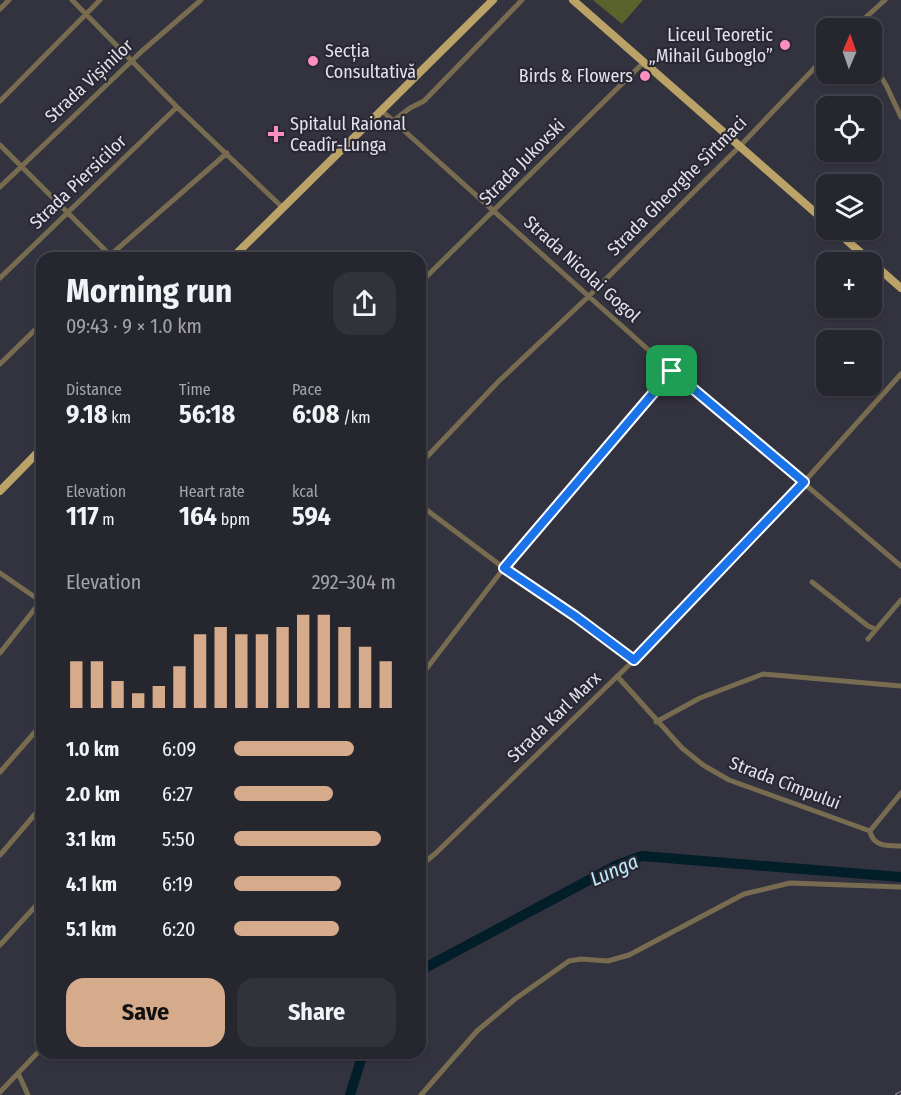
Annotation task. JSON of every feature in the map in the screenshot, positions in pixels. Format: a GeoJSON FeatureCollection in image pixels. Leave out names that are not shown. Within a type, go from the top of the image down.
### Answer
{"type":"FeatureCollection","features":[{"type":"Feature","properties":{"kind":"main road"},"geometry":{"type":"LineString","coordinates":[[238,252],[493,0]]}},
{"type":"Feature","properties":{"kind":"main road"},"geometry":{"type":"LineString","coordinates":[[573,0],[816,213]]}},
{"type":"Feature","properties":{"kind":"main road"},"geometry":{"type":"LineString","coordinates":[[846,240],[901,288]]}},
{"type":"Feature","properties":{"kind":"main road"},"geometry":{"type":"LineString","coordinates":[[0,491],[36,454]]}},
{"type":"Feature","properties":{"kind":"street"},"geometry":{"type":"LineString","coordinates":[[0,9],[9,0]]}},
{"type":"Feature","properties":{"kind":"street"},"geometry":{"type":"LineString","coordinates":[[72,0],[282,207]]}},
{"type":"Feature","properties":{"kind":"street"},"geometry":{"type":"LineString","coordinates":[[0,101],[100,0]]}},
{"type":"Feature","properties":{"kind":"street","name":"Strada Vișinilor"},"geometry":{"type":"LineString","coordinates":[[0,187],[132,61],[201,0]]}},
{"type":"Feature","properties":{"kind":"street"},"geometry":{"type":"LineString","coordinates":[[393,121],[424,101],[522,0]]}},
{"type":"Feature","properties":{"kind":"street"},"geometry":{"type":"LineString","coordinates":[[865,18],[885,0]]}},
{"type":"Feature","properties":{"kind":"street","name":"Strada Jukovski"},"geometry":{"type":"LineString","coordinates":[[426,277],[644,62]]}},
{"type":"Feature","properties":{"kind":"street","name":"Strada Gheorghe Sîrtmaci"},"geometry":{"type":"LineString","coordinates":[[426,458],[499,381],[589,296],[740,146],[816,66]]}},
{"type":"Feature","properties":{"kind":"street"},"geometry":{"type":"LineString","coordinates":[[882,79],[901,117]]}},
{"type":"Feature","properties":{"kind":"street","name":"Strada Piersicilor"},"geometry":{"type":"LineString","coordinates":[[0,278],[177,106]]}},
{"type":"Feature","properties":{"kind":"street","name":"Strada Nicolai Gogol"},"geometry":{"type":"LineString","coordinates":[[381,110],[672,371],[901,566]]}},
{"type":"Feature","properties":{"kind":"street"},"geometry":{"type":"LineString","coordinates":[[0,145],[105,252]]}},
{"type":"Feature","properties":{"kind":"street"},"geometry":{"type":"LineString","coordinates":[[116,252],[227,153]]}},
{"type":"Feature","properties":{"kind":"street"},"geometry":{"type":"LineString","coordinates":[[0,364],[36,329]]}},
{"type":"Feature","properties":{"kind":"street"},"geometry":{"type":"LineString","coordinates":[[426,669],[504,568],[672,371]]}},
{"type":"Feature","properties":{"kind":"street","name":"Strada Karl Marx"},"geometry":{"type":"LineString","coordinates":[[426,861],[634,660],[804,482],[901,374]]}},
{"type":"Feature","properties":{"kind":"street"},"geometry":{"type":"LineString","coordinates":[[426,510],[634,660]]}},
{"type":"Feature","properties":{"kind":"street"},"geometry":{"type":"LineString","coordinates":[[0,573],[36,598]]}},
{"type":"Feature","properties":{"kind":"street"},"geometry":{"type":"LineString","coordinates":[[812,582],[875,629]]}},
{"type":"Feature","properties":{"kind":"street"},"geometry":{"type":"LineString","coordinates":[[868,639],[901,600]]}},
{"type":"Feature","properties":{"kind":"street"},"geometry":{"type":"LineString","coordinates":[[0,653],[36,608]]}},
{"type":"Feature","properties":{"kind":"street"},"geometry":{"type":"LineString","coordinates":[[656,722],[700,698],[763,674],[901,686]]}},
{"type":"Feature","properties":{"kind":"street","name":"Strada Cîmpului"},"geometry":{"type":"LineString","coordinates":[[617,676],[656,722],[703,765],[729,780],[870,831],[872,839],[878,844],[901,846]]}},
{"type":"Feature","properties":{"kind":"street"},"geometry":{"type":"LineString","coordinates":[[0,772],[36,731]]}},
{"type":"Feature","properties":{"kind":"street"},"geometry":{"type":"LineString","coordinates":[[870,831],[901,793]]}},
{"type":"Feature","properties":{"kind":"street"},"geometry":{"type":"LineString","coordinates":[[0,855],[36,813]]}},
{"type":"Feature","properties":{"kind":"street"},"geometry":{"type":"LineString","coordinates":[[421,1095],[477,1031],[515,999],[569,961],[581,959],[608,962],[629,955],[744,894],[790,884],[901,887]]}},
{"type":"Feature","properties":{"kind":"street"},"geometry":{"type":"LineString","coordinates":[[0,945],[36,906]]}},
{"type":"Feature","properties":{"kind":"street"},"geometry":{"type":"LineString","coordinates":[[0,1092],[36,1054]]}},
{"type":"Feature","properties":{"kind":"street"},"geometry":{"type":"LineString","coordinates":[[18,1073],[28,1095]]}},
{"type":"Feature","properties":{"kind":"green space"},"geometry":{"type":"Polygon","coordinates":[[[593,0],[643,0],[622,24],[593,0]]]}},
{"type":"Feature","properties":{"kind":"waterway","name":"Lunga"},"geometry":{"type":"LineString","coordinates":[[426,967],[617,865],[642,856],[901,877]]}},
{"type":"Feature","properties":{"kind":"waterway","name":"Lunga"},"geometry":{"type":"LineString","coordinates":[[350,1095],[361,1059]]}},
{"type":"Feature","properties":{"kind":"railway"},"geometry":{"type":"LineString","coordinates":[[897,1095],[901,1093]]}},
{"type":"Feature","properties":{"kind":"place","name":"Liceul Teoretic „Mihail Guboglo”"},"geometry":{"type":"Point","coordinates":[785,45]}},
{"type":"Feature","properties":{"kind":"place","name":"Secția Consultativă"},"geometry":{"type":"Point","coordinates":[313,61]}},
{"type":"Feature","properties":{"kind":"place","name":"Birds & Flowers"},"geometry":{"type":"Point","coordinates":[645,76]}},
{"type":"Feature","properties":{"kind":"place","name":"Spitalul Raional Ceadîr-Lunga"},"geometry":{"type":"Point","coordinates":[276,134]}},
{"type":"Feature","properties":{"kind":"route"},"geometry":{"type":"LineString","coordinates":[[672,371],[804,482],[634,660],[575,616],[504,568],[672,371]]}}]}
